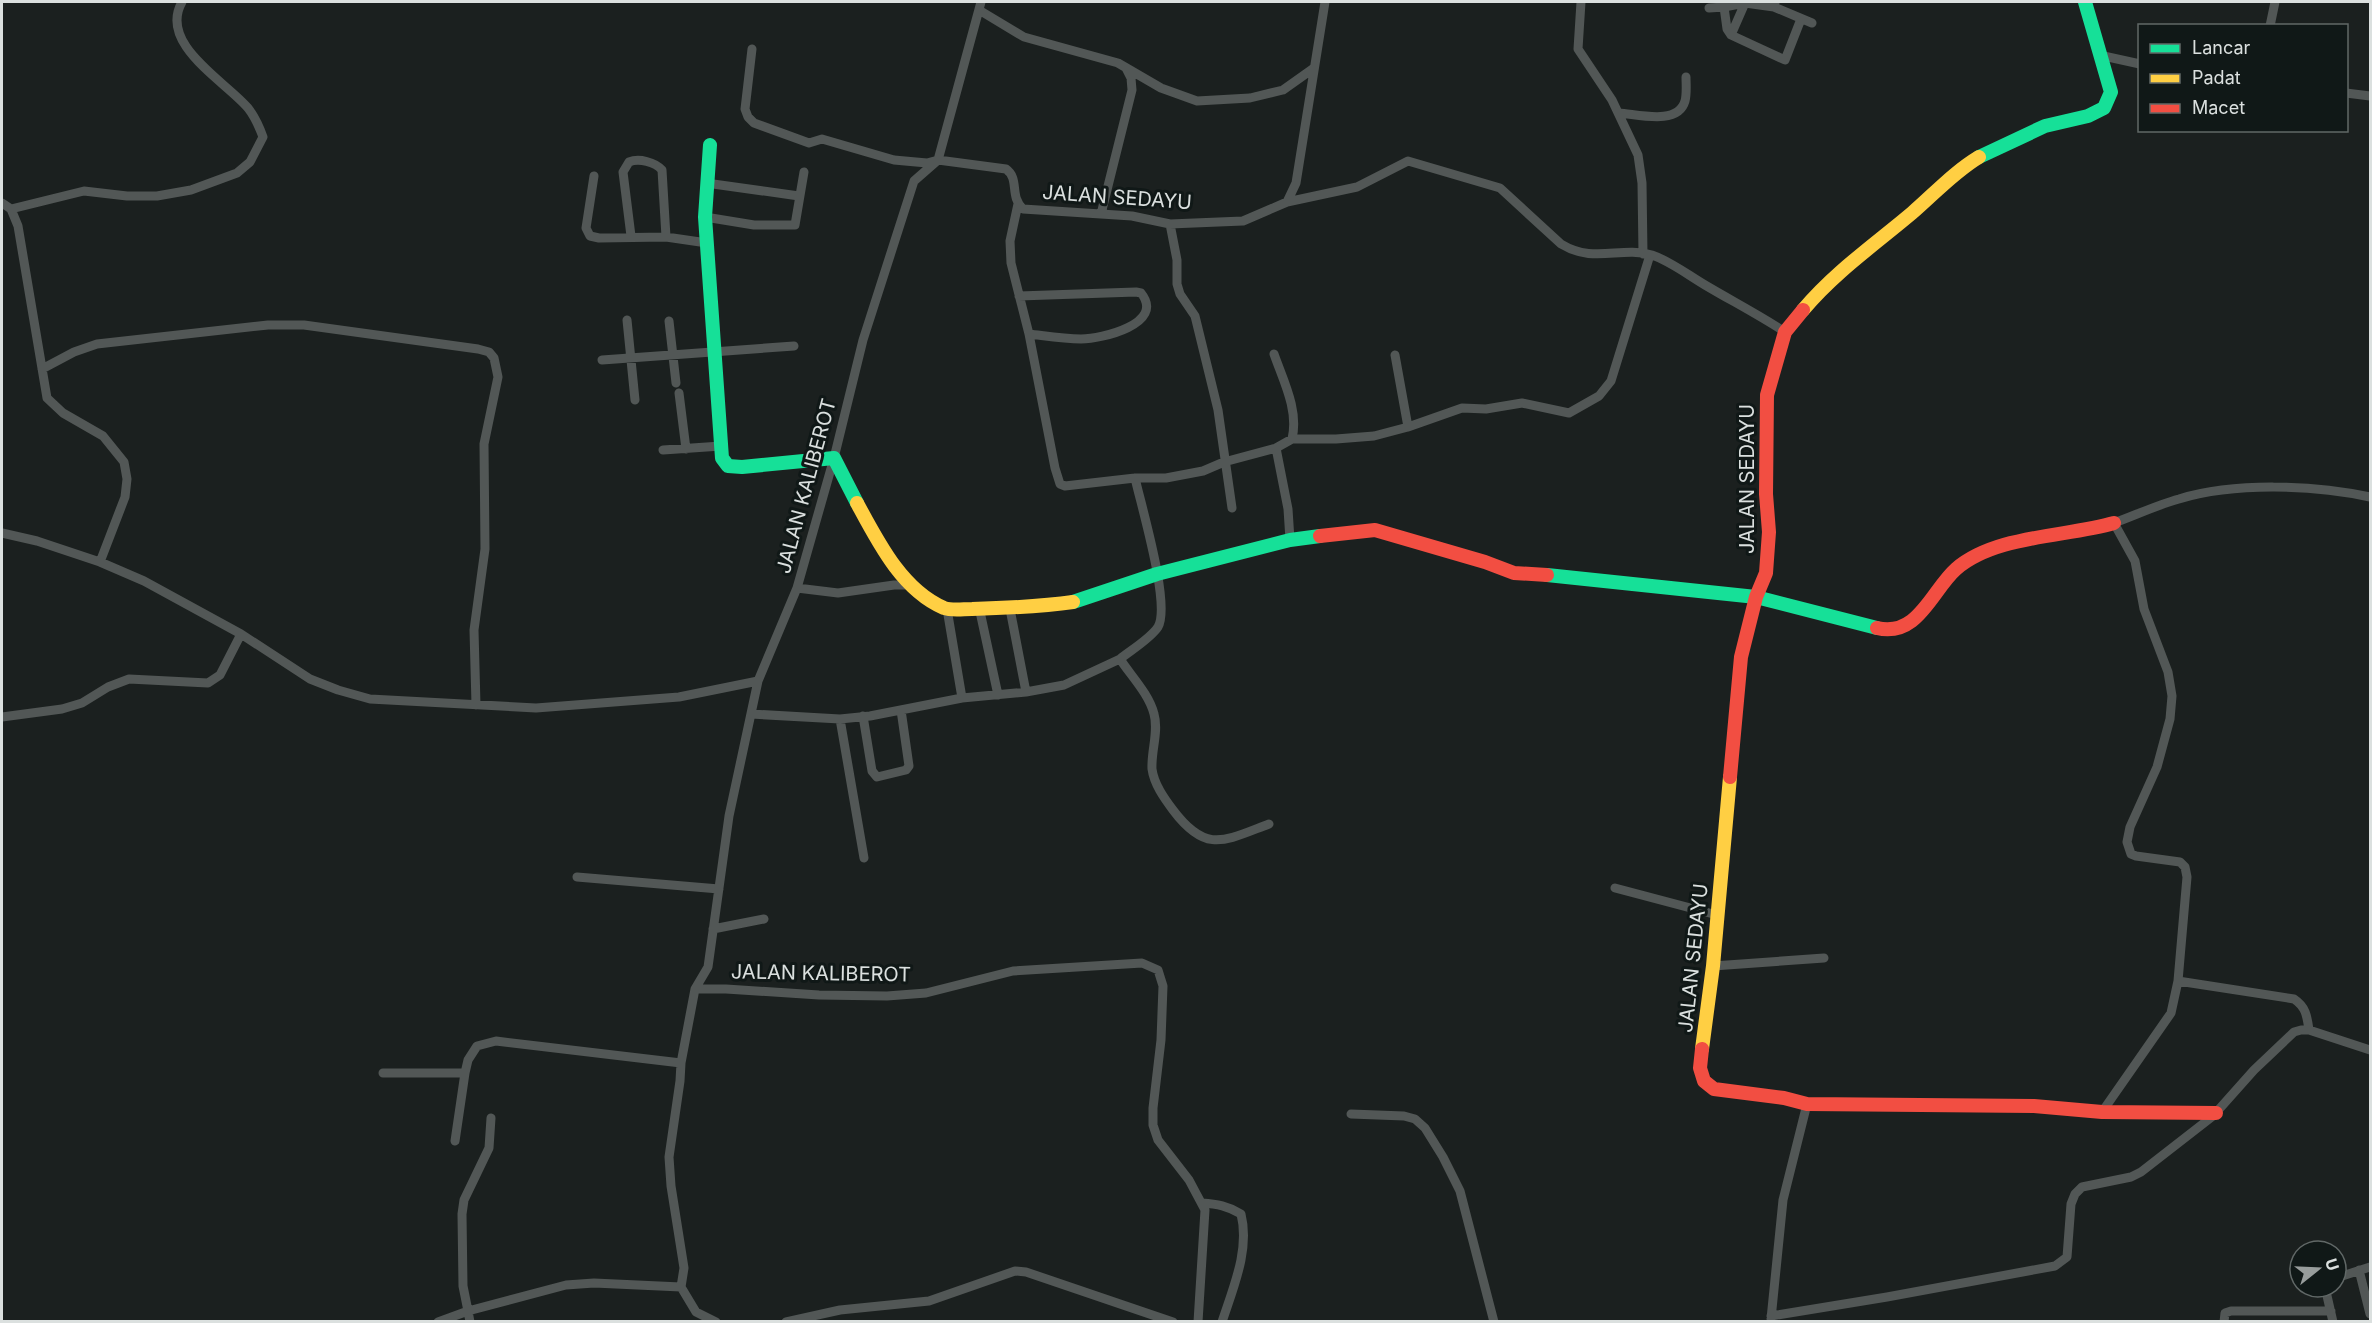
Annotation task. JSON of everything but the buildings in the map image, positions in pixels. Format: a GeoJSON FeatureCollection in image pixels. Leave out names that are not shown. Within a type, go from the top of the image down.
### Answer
{"type":"FeatureCollection","features":[{"type":"Feature","properties":{"kind":"street"},"geometry":{"type":"LineString","coordinates":[[10,209],[84,191],[127,196],[157,196],[191,190],[237,173],[250,162],[263,137],[258,122],[247,107],[205,69],[179,37],[177,11],[182,2]]}},
{"type":"Feature","properties":{"kind":"street"},"geometry":{"type":"LineString","coordinates":[[1287,202],[1296,183],[1325,2]]}},
{"type":"Feature","properties":{"kind":"street"},"geometry":{"type":"LineString","coordinates":[[1018,204],[1010,252],[1029,334],[1054,468],[1060,484],[1065,486],[1135,478],[1166,478],[1203,471],[1224,462],[1276,448],[1292,439],[1374,436],[1462,408],[1486,409],[1522,403],[1569,413],[1599,396],[1615,372],[1647,254],[1638,155],[1619,112],[1578,49],[1581,2]]}},
{"type":"Feature","properties":{"kind":"street"},"geometry":{"type":"LineString","coordinates":[[1785,332],[1825,284],[1914,211],[1946,181],[1973,161],[2045,126],[2088,116],[2104,108],[2111,92],[2085,2]]}},
{"type":"Feature","properties":{"kind":"street"},"geometry":{"type":"LineString","coordinates":[[2270,24],[2275,2]]}},
{"type":"Feature","properties":{"kind":"street"},"geometry":{"type":"LineString","coordinates":[[1731,35],[1745,3]]}},
{"type":"Feature","properties":{"kind":"street"},"geometry":{"type":"LineString","coordinates":[[1708,8],[1745,3],[1775,4],[1812,23]]}},
{"type":"Feature","properties":{"kind":"street"},"geometry":{"type":"LineString","coordinates":[[752,49],[745,109],[748,117],[754,123],[809,143],[822,139],[894,160],[927,163],[938,160],[980,6],[1024,37],[1118,63],[1161,88],[1197,101],[1250,98],[1282,90],[1314,68]]}},
{"type":"Feature","properties":{"kind":"street"},"geometry":{"type":"LineString","coordinates":[[1724,7],[1727,29],[1731,35],[1785,60],[1801,19]]}},
{"type":"Feature","properties":{"kind":"street"},"geometry":{"type":"LineString","coordinates":[[2099,55],[2138,64]]}},
{"type":"Feature","properties":{"kind":"street"},"geometry":{"type":"LineString","coordinates":[[1101,214],[1132,90],[1131,78],[1126,69]]}},
{"type":"Feature","properties":{"kind":"street"},"geometry":{"type":"LineString","coordinates":[[1619,112],[1666,116],[1675,114],[1685,102],[1686,77]]}},
{"type":"Feature","properties":{"kind":"street"},"geometry":{"type":"LineString","coordinates":[[2348,93],[2370,96]]}},
{"type":"Feature","properties":{"kind":"street"},"geometry":{"type":"LineString","coordinates":[[710,145],[705,217],[721,446],[725,463],[735,467],[834,458],[885,552],[913,585],[939,606],[947,609],[979,607],[1010,609],[1077,602],[1157,574],[1290,540],[1375,530],[1485,562],[1514,573],[1756,597],[1883,629],[1903,627],[1918,617],[1957,568],[1986,551],[2036,537],[2086,531],[2180,498],[2238,488],[2297,489],[2370,497]]}},
{"type":"Feature","properties":{"kind":"street"},"geometry":{"type":"LineString","coordinates":[[631,236],[623,172],[629,162],[638,160],[657,165],[662,170],[666,237]]}},
{"type":"Feature","properties":{"kind":"street","name":"JALAN SEDAYU"},"geometry":{"type":"LineString","coordinates":[[938,160],[1006,170],[1013,177],[1015,197],[1023,209],[1131,216],[1170,224],[1243,221],[1287,202],[1357,187],[1408,161],[1500,188],[1561,244],[1582,254],[1647,254],[1747,308],[1785,332],[1767,395],[1766,494],[1769,532],[1766,573],[1756,597],[1741,657],[1713,966],[1700,1068],[1704,1081],[1714,1089],[1784,1098],[1807,1104],[2034,1106],[2102,1112],[2216,1113]]}},
{"type":"Feature","properties":{"kind":"street","name":"JALAN KALIBEROT"},"geometry":{"type":"LineString","coordinates":[[681,1287],[684,1268],[671,1186],[669,1157],[681,1063],[695,989],[708,967],[729,816],[758,681],[797,588],[834,458],[863,340],[914,181],[938,160]]}},
{"type":"Feature","properties":{"kind":"street"},"geometry":{"type":"LineString","coordinates":[[705,217],[753,225],[795,225],[804,172]]}},
{"type":"Feature","properties":{"kind":"street"},"geometry":{"type":"LineString","coordinates":[[594,176],[587,222],[590,236],[599,238],[666,237],[707,243]]}},
{"type":"Feature","properties":{"kind":"street"},"geometry":{"type":"LineString","coordinates":[[706,183],[799,196]]}},
{"type":"Feature","properties":{"kind":"street"},"geometry":{"type":"LineString","coordinates":[[2,203],[10,209],[18,226],[47,398],[63,413],[103,436],[124,462],[127,479],[125,497],[100,562]]}},
{"type":"Feature","properties":{"kind":"street"},"geometry":{"type":"LineString","coordinates":[[1170,224],[1177,261],[1177,284],[1180,294],[1195,316],[1218,410],[1232,508]]}},
{"type":"Feature","properties":{"kind":"street"},"geometry":{"type":"LineString","coordinates":[[1019,296],[1136,292],[1144,296],[1147,313],[1143,319],[1106,335],[1082,339],[1029,334]]}},
{"type":"Feature","properties":{"kind":"street"},"geometry":{"type":"LineString","coordinates":[[627,320],[635,400]]}},
{"type":"Feature","properties":{"kind":"street"},"geometry":{"type":"LineString","coordinates":[[669,321],[686,448]]}},
{"type":"Feature","properties":{"kind":"street"},"geometry":{"type":"LineString","coordinates":[[42,369],[74,352],[97,344],[268,325],[304,326],[489,352],[494,358],[498,377],[484,444],[485,549],[474,630],[476,705]]}},
{"type":"Feature","properties":{"kind":"street"},"geometry":{"type":"LineString","coordinates":[[602,360],[794,346]]}},
{"type":"Feature","properties":{"kind":"street"},"geometry":{"type":"LineString","coordinates":[[1274,354],[1292,403],[1294,428],[1292,439]]}},
{"type":"Feature","properties":{"kind":"street"},"geometry":{"type":"LineString","coordinates":[[1395,356],[1408,427]]}},
{"type":"Feature","properties":{"kind":"street"},"geometry":{"type":"LineString","coordinates":[[663,450],[721,446]]}},
{"type":"Feature","properties":{"kind":"street"},"geometry":{"type":"LineString","coordinates":[[1276,448],[1288,509],[1290,540]]}},
{"type":"Feature","properties":{"kind":"street"},"geometry":{"type":"LineString","coordinates":[[751,714],[840,719],[962,698],[1026,692],[1067,684],[1120,659],[1153,632],[1160,623],[1161,601],[1157,574],[1135,478]]}},
{"type":"Feature","properties":{"kind":"street"},"geometry":{"type":"LineString","coordinates":[[2102,1112],[2171,1013],[2178,981],[2187,878],[2185,867],[2180,862],[2132,854],[2127,842],[2130,827],[2157,767],[2165,740],[2170,718],[2170,684],[2144,609],[2135,561],[2114,523]]}},
{"type":"Feature","properties":{"kind":"street"},"geometry":{"type":"LineString","coordinates":[[2,533],[37,541],[100,562],[169,593],[241,634],[310,679],[370,699],[536,708],[679,697],[758,681]]}},
{"type":"Feature","properties":{"kind":"street"},"geometry":{"type":"LineString","coordinates":[[797,588],[838,593],[894,585],[913,585]]}},
{"type":"Feature","properties":{"kind":"street"},"geometry":{"type":"LineString","coordinates":[[979,607],[998,695]]}},
{"type":"Feature","properties":{"kind":"street"},"geometry":{"type":"LineString","coordinates":[[947,609],[962,698]]}},
{"type":"Feature","properties":{"kind":"street"},"geometry":{"type":"LineString","coordinates":[[1010,609],[1026,692]]}},
{"type":"Feature","properties":{"kind":"street"},"geometry":{"type":"LineString","coordinates":[[2,717],[62,709],[82,703],[108,687],[129,679],[208,683],[220,675],[241,634]]}},
{"type":"Feature","properties":{"kind":"street"},"geometry":{"type":"LineString","coordinates":[[1120,659],[1149,700],[1155,716],[1152,767],[1161,795],[1190,831],[1208,840],[1226,840],[1269,824]]}},
{"type":"Feature","properties":{"kind":"street"},"geometry":{"type":"LineString","coordinates":[[863,716],[872,771],[877,777],[906,770],[909,766],[901,710]]}},
{"type":"Feature","properties":{"kind":"street"},"geometry":{"type":"LineString","coordinates":[[840,719],[864,858]]}},
{"type":"Feature","properties":{"kind":"street"},"geometry":{"type":"LineString","coordinates":[[577,877],[719,889]]}},
{"type":"Feature","properties":{"kind":"street"},"geometry":{"type":"LineString","coordinates":[[1615,888],[1717,915]]}},
{"type":"Feature","properties":{"kind":"street"},"geometry":{"type":"LineString","coordinates":[[714,929],[765,919]]}},
{"type":"Feature","properties":{"kind":"street"},"geometry":{"type":"LineString","coordinates":[[1713,966],[1824,958]]}},
{"type":"Feature","properties":{"kind":"street","name":"JALAN KALIBEROT"},"geometry":{"type":"LineString","coordinates":[[695,989],[887,996],[926,993],[1013,971],[1142,963],[1158,970],[1162,976],[1163,986],[1161,1040],[1154,1089],[1153,1125],[1158,1140],[1189,1180],[1202,1203]]}},
{"type":"Feature","properties":{"kind":"street"},"geometry":{"type":"LineString","coordinates":[[2178,981],[2294,999],[2306,1012],[2309,1030]]}},
{"type":"Feature","properties":{"kind":"street"},"geometry":{"type":"LineString","coordinates":[[1807,1104],[1784,1200],[1771,1319],[2055,1266],[2067,1257],[2072,1204],[2075,1194],[2082,1187],[2136,1176],[2216,1113],[2294,1032],[2309,1030],[2370,1050]]}},
{"type":"Feature","properties":{"kind":"street"},"geometry":{"type":"LineString","coordinates":[[455,1141],[468,1060],[477,1046],[496,1041],[681,1063]]}},
{"type":"Feature","properties":{"kind":"street"},"geometry":{"type":"LineString","coordinates":[[383,1073],[465,1073]]}},
{"type":"Feature","properties":{"kind":"street"},"geometry":{"type":"LineString","coordinates":[[1351,1114],[1404,1116],[1415,1119],[1425,1128],[1460,1191],[1494,1322]]}},
{"type":"Feature","properties":{"kind":"street"},"geometry":{"type":"LineString","coordinates":[[470,1322],[463,1286],[462,1214],[464,1200],[489,1148],[491,1118]]}},
{"type":"Feature","properties":{"kind":"street"},"geometry":{"type":"LineString","coordinates":[[1198,1322],[1205,1229],[1205,1210],[1202,1203],[1223,1205],[1241,1214],[1245,1230],[1240,1264],[1222,1322]]}},
{"type":"Feature","properties":{"kind":"street"},"geometry":{"type":"LineString","coordinates":[[2348,1274],[2370,1267]]}},
{"type":"Feature","properties":{"kind":"street"},"geometry":{"type":"LineString","coordinates":[[2359,1270],[2370,1314]]}},
{"type":"Feature","properties":{"kind":"street"},"geometry":{"type":"LineString","coordinates":[[786,1322],[840,1310],[929,1301],[1015,1271],[1026,1272],[1173,1322]]}},
{"type":"Feature","properties":{"kind":"street"},"geometry":{"type":"LineString","coordinates":[[438,1322],[468,1311],[566,1285],[594,1283],[681,1287],[696,1312],[716,1322]]}},
{"type":"Feature","properties":{"kind":"street"},"geometry":{"type":"LineString","coordinates":[[2328,1299],[2333,1322]]}},
{"type":"Feature","properties":{"kind":"street"},"geometry":{"type":"LineString","coordinates":[[2224,1322],[2225,1313],[2231,1311],[2331,1311]]}},
{"type":"Feature","properties":{"kind":"traffic: fast"},"geometry":{"type":"LineString","coordinates":[[1979,157],[2045,126],[2088,116],[2104,108],[2111,92],[2085,2]]}},
{"type":"Feature","properties":{"kind":"traffic: fast"},"geometry":{"type":"LineString","coordinates":[[710,145],[705,217],[722,458],[728,466],[742,467],[834,458],[857,503]]}},
{"type":"Feature","properties":{"kind":"traffic: fast"},"geometry":{"type":"LineString","coordinates":[[1073,602],[1157,574],[1290,540],[1320,536]]}},
{"type":"Feature","properties":{"kind":"traffic: fast"},"geometry":{"type":"LineString","coordinates":[[1547,575],[1756,597],[1877,628]]}},
{"type":"Feature","properties":{"kind":"traffic: slow"},"geometry":{"type":"LineString","coordinates":[[1803,310],[1842,271],[1953,176],[1979,157]]}},
{"type":"Feature","properties":{"kind":"traffic: slow"},"geometry":{"type":"LineString","coordinates":[[857,503],[883,549],[904,577],[929,600],[944,608],[958,610],[1010,608],[1073,602]]}},
{"type":"Feature","properties":{"kind":"traffic: slow"},"geometry":{"type":"LineString","coordinates":[[1702,1049],[1713,966],[1730,777]]}},
{"type":"Feature","properties":{"kind":"traffic: jam"},"geometry":{"type":"LineString","coordinates":[[1730,777],[1741,657],[1756,597],[1766,573],[1769,532],[1766,494],[1767,395],[1785,332],[1803,310]]}},
{"type":"Feature","properties":{"kind":"traffic: jam"},"geometry":{"type":"LineString","coordinates":[[1877,628],[1891,629],[1903,626],[1914,619],[1956,569],[1990,549],[2032,538],[2114,523]]}},
{"type":"Feature","properties":{"kind":"traffic: jam"},"geometry":{"type":"LineString","coordinates":[[1320,536],[1375,530],[1485,562],[1514,573],[1547,575]]}},
{"type":"Feature","properties":{"kind":"traffic: jam"},"geometry":{"type":"LineString","coordinates":[[1702,1049],[1700,1068],[1704,1081],[1714,1089],[1784,1098],[1807,1104],[2034,1106],[2102,1112],[2216,1113]]}}]}
